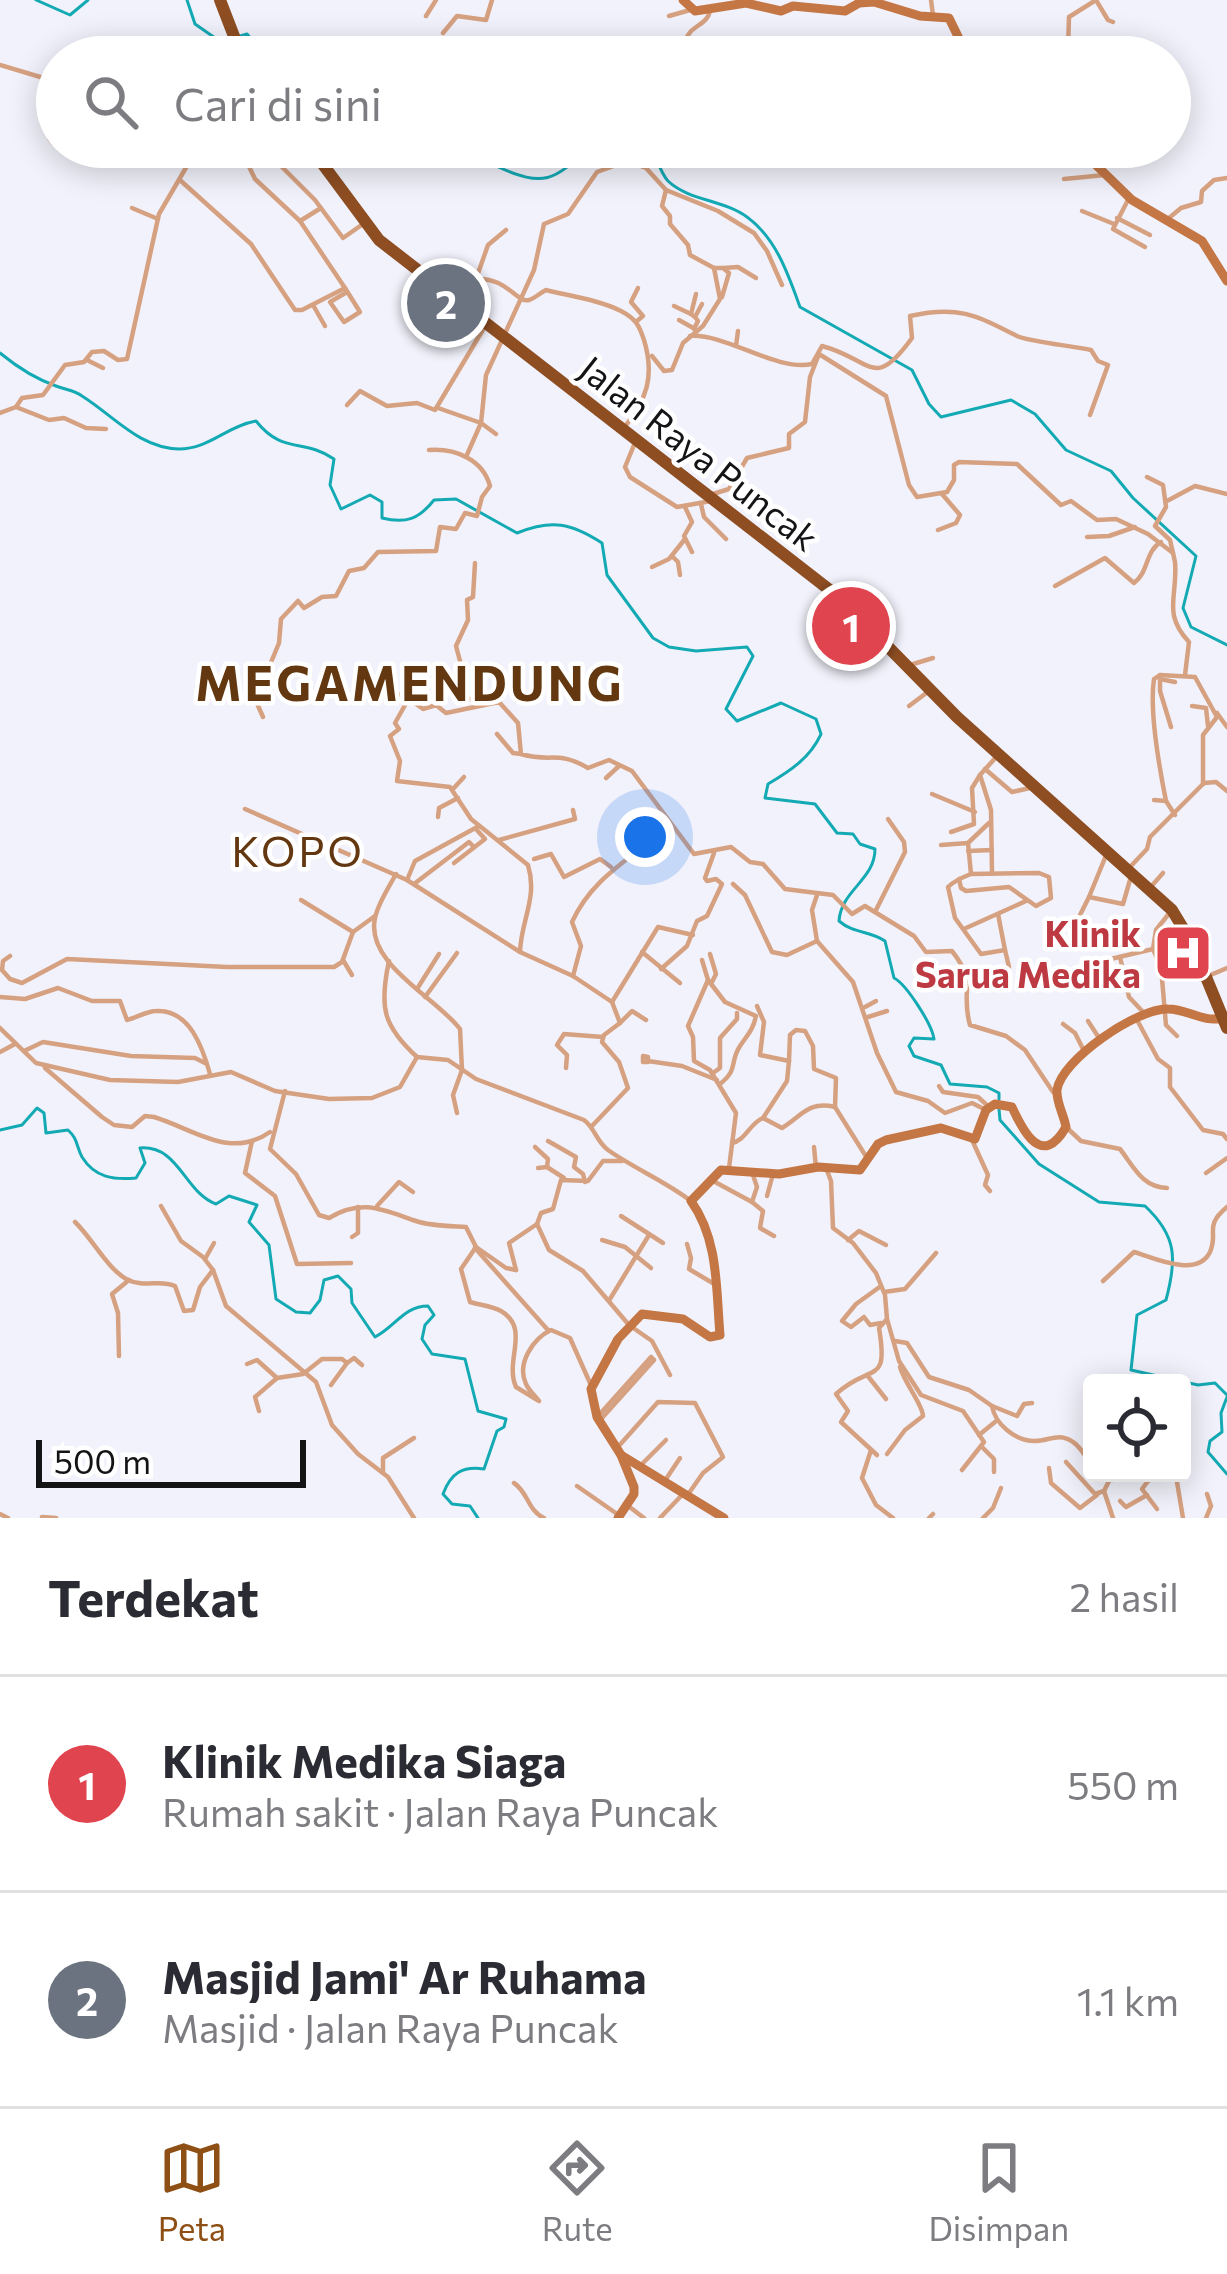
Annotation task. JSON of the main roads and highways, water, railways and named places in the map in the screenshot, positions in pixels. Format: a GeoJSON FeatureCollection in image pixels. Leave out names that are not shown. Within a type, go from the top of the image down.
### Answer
{"type":"FeatureCollection","features":[{"type":"Feature","properties":{"kind":"highway"},"geometry":{"type":"LineString","coordinates":[[220,0],[231,36]]}},
{"type":"Feature","properties":{"kind":"highway","name":"Jalan Raya Puncak"},"geometry":{"type":"LineString","coordinates":[[325,168],[364,224],[867,623],[998,755],[1172,910],[1224,1014]]}},
{"type":"Feature","properties":{"kind":"main road"},"geometry":{"type":"LineString","coordinates":[[687,5],[710,10],[746,3],[779,10],[792,6],[846,10],[877,2],[952,21],[959,36]]}},
{"type":"Feature","properties":{"kind":"main road"},"geometry":{"type":"LineString","coordinates":[[1101,168],[1129,198],[1201,240],[1226,274]]}},
{"type":"Feature","properties":{"kind":"main road"},"geometry":{"type":"LineString","coordinates":[[634,1494],[619,1451],[598,1419],[591,1389],[629,1324],[646,1313],[683,1319],[716,1338],[721,1332],[709,1233],[691,1201],[719,1170],[772,1174],[821,1168],[860,1170],[884,1141],[934,1129],[956,1131],[972,1140],[994,1106],[1013,1108],[1022,1131],[1034,1144],[1056,1140],[1066,1127],[1057,1096],[1065,1071],[1101,1041],[1140,1014],[1165,1009],[1207,1020],[1224,1014]]}},
{"type":"Feature","properties":{"kind":"main road"},"geometry":{"type":"LineString","coordinates":[[619,1451],[724,1518]]}},
{"type":"Feature","properties":{"kind":"main road"},"geometry":{"type":"LineString","coordinates":[[621,1513],[634,1494],[663,1482]]}},
{"type":"Feature","properties":{"kind":"waterway"},"geometry":{"type":"LineString","coordinates":[[36,0],[70,15],[88,0]]}},
{"type":"Feature","properties":{"kind":"waterway"},"geometry":{"type":"LineString","coordinates":[[187,0],[195,24],[212,36]]}},
{"type":"Feature","properties":{"kind":"waterway"},"geometry":{"type":"LineString","coordinates":[[240,36],[249,36]]}},
{"type":"Feature","properties":{"kind":"waterway"},"geometry":{"type":"LineString","coordinates":[[501,168],[538,179],[566,168]]}},
{"type":"Feature","properties":{"kind":"waterway"},"geometry":{"type":"LineString","coordinates":[[660,168],[677,188],[738,211],[757,226],[780,258],[800,307],[912,370],[941,417],[1011,400],[1035,414],[1066,450],[1111,471],[1196,556],[1183,608],[1191,627],[1227,645]]}},
{"type":"Feature","properties":{"kind":"waterway"},"geometry":{"type":"LineString","coordinates":[[0,353],[34,376],[79,394],[139,437],[165,447],[200,445],[256,421],[275,438],[334,459],[330,485],[341,509],[370,495],[382,502],[382,518],[405,520],[423,512],[434,500],[456,499],[517,533],[551,525],[581,531],[602,543],[607,575],[653,638],[669,647],[696,651],[747,647],[753,656],[726,709],[737,721],[781,703],[816,719],[821,734],[805,757],[768,784],[765,798],[815,804],[837,833],[853,834],[860,844],[875,849],[870,869],[845,901],[839,921],[885,941],[894,978],[918,1005],[934,1039],[914,1038],[909,1046],[914,1056],[941,1065],[950,1084],[987,1087],[999,1093],[999,1099]]}},
{"type":"Feature","properties":{"kind":"waterway"},"geometry":{"type":"LineString","coordinates":[[0,1130],[22,1125],[37,1108],[44,1113],[46,1133],[68,1130],[87,1164],[99,1173],[136,1178],[145,1163],[140,1148],[153,1149],[173,1161],[196,1190],[216,1204],[229,1196],[257,1205],[249,1222],[269,1245],[276,1299],[296,1312],[310,1313],[320,1300],[324,1280],[338,1276],[351,1289],[352,1303],[375,1337],[406,1313],[428,1306],[434,1315],[422,1339],[432,1354],[465,1359],[478,1411],[506,1419],[484,1469],[458,1472],[443,1494],[452,1504],[470,1506],[478,1518]]}},
{"type":"Feature","properties":{"kind":"waterway"},"geometry":{"type":"LineString","coordinates":[[999,1109],[1000,1120],[1039,1164],[1099,1202],[1145,1206],[1169,1238],[1173,1260],[1166,1300],[1137,1315],[1131,1370],[1198,1385],[1215,1383],[1227,1395]]}},
{"type":"Feature","properties":{"kind":"waterway"},"geometry":{"type":"LineString","coordinates":[[1227,1397],[1221,1413],[1222,1432],[1210,1441],[1208,1452],[1227,1474]]}},
{"type":"Feature","properties":{"kind":"place","name":"Masjid Jami' Ar Ruhama"},"geometry":{"type":"Point","coordinates":[446,303]}},
{"type":"Feature","properties":{"kind":"place","name":"Klinik Medika Siaga"},"geometry":{"type":"Point","coordinates":[851,626]}},
{"type":"Feature","properties":{"kind":"place","name":"Klinik Sarua Medika"},"geometry":{"type":"Point","coordinates":[1183,953]}},
{"type":"Feature","properties":{"kind":"district","name":"MEGAMENDUNG"},"geometry":{"type":"Point","coordinates":[410,681]}},
{"type":"Feature","properties":{"kind":"district","name":"KOPO"},"geometry":{"type":"Point","coordinates":[298,850]}}]}
